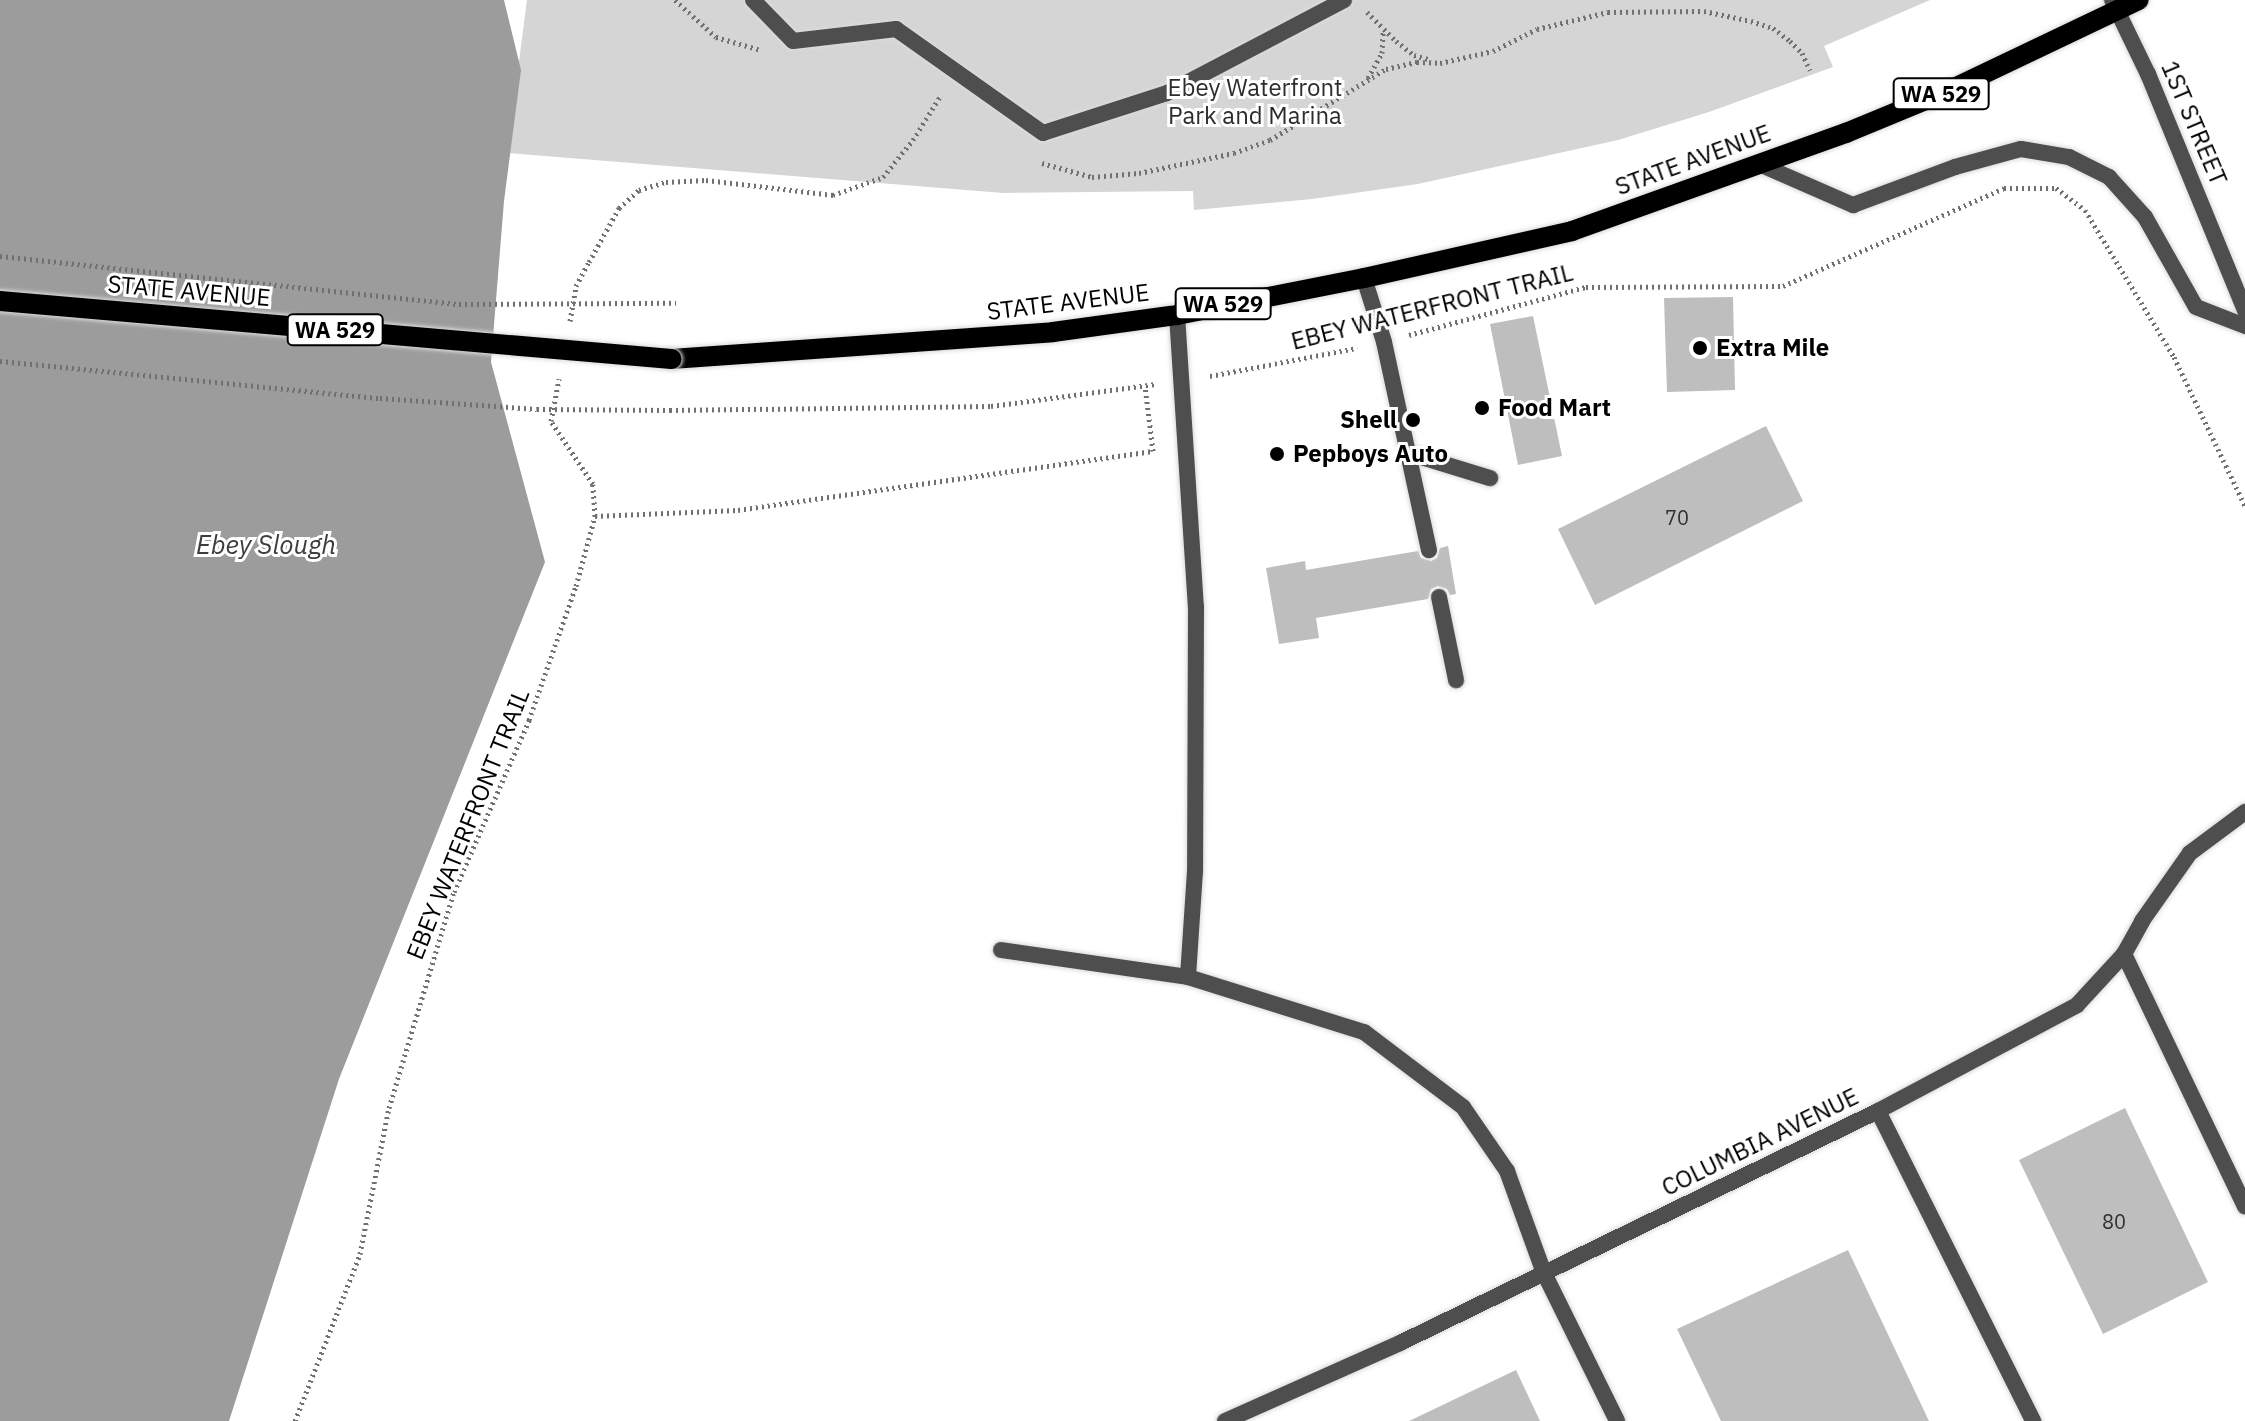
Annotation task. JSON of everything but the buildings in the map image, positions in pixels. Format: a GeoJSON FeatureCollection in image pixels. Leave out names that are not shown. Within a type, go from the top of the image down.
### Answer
{"type":"FeatureCollection","features":[{"type":"Feature","properties":{"kind":"main road","name":"STATE AVENUE"},"geometry":{"type":"LineString","coordinates":[[0,301],[671,359],[1037,334],[1177,315],[1364,278],[1572,231],[1759,164],[1950,90],[2115,5],[2139,0]]}},
{"type":"Feature","properties":{"kind":"street"},"geometry":{"type":"LineString","coordinates":[[753,0],[793,41],[896,29],[1043,133],[1167,93],[1209,75],[1344,0]]}},
{"type":"Feature","properties":{"kind":"street","name":"1ST STREET"},"geometry":{"type":"LineString","coordinates":[[2115,5],[2148,74],[2245,311]]}},
{"type":"Feature","properties":{"kind":"street"},"geometry":{"type":"LineString","coordinates":[[1759,164],[1853,205],[1955,167],[2021,149],[2069,157],[2109,177],[2145,217],[2196,307],[2245,326]]}},
{"type":"Feature","properties":{"kind":"street"},"geometry":{"type":"LineString","coordinates":[[1364,278],[1384,342],[1429,550]]}},
{"type":"Feature","properties":{"kind":"street"},"geometry":{"type":"LineString","coordinates":[[1177,315],[1196,607],[1195,871],[1188,977]]}},
{"type":"Feature","properties":{"kind":"street"},"geometry":{"type":"LineString","coordinates":[[1408,453],[1490,478]]}},
{"type":"Feature","properties":{"kind":"street"},"geometry":{"type":"LineString","coordinates":[[1439,597],[1456,680]]}},
{"type":"Feature","properties":{"kind":"street","name":"COLUMBIA AVENUE"},"geometry":{"type":"LineString","coordinates":[[1225,1421],[1544,1273],[1878,1111],[2077,1005],[2124,954],[2142,921],[2190,853],[2245,812]]}},
{"type":"Feature","properties":{"kind":"street"},"geometry":{"type":"LineString","coordinates":[[1001,950],[1188,977],[1364,1032],[1463,1107],[1507,1171],[1544,1273],[1617,1421]]}},
{"type":"Feature","properties":{"kind":"street"},"geometry":{"type":"LineString","coordinates":[[2124,954],[2245,1207]]}},
{"type":"Feature","properties":{"kind":"street"},"geometry":{"type":"LineString","coordinates":[[1878,1111],[2033,1421]]}},
{"type":"Feature","properties":{"kind":"path"},"geometry":{"type":"LineString","coordinates":[[1367,11],[1383,31],[1414,55],[1440,63],[1493,51],[1537,29],[1608,12],[1678,10],[1726,14],[1773,28],[1802,53],[1810,70]]}},
{"type":"Feature","properties":{"kind":"path"},"geometry":{"type":"LineString","coordinates":[[1368,79],[1382,53],[1383,31]]}},
{"type":"Feature","properties":{"kind":"path"},"geometry":{"type":"LineString","coordinates":[[568,331],[576,286],[619,208],[639,190],[666,182],[706,180],[833,195],[883,177],[913,140],[944,91]]}},
{"type":"Feature","properties":{"kind":"path","name":"EBEY WATERFRONT TRAIL"},"geometry":{"type":"LineString","coordinates":[[0,361],[395,399],[537,409],[991,406],[1181,381],[1384,342],[1586,287],[1783,286],[2004,188],[2056,188],[2085,210],[2174,357],[2245,506]]}},
{"type":"Feature","properties":{"kind":"path"},"geometry":{"type":"LineString","coordinates":[[0,256],[459,304],[676,303]]}},
{"type":"Feature","properties":{"kind":"path","name":"EBEY WATERFRONT TRAIL"},"geometry":{"type":"LineString","coordinates":[[295,1421],[360,1254],[389,1108],[454,892],[529,720],[576,586],[595,516],[593,484],[551,421],[560,376]]}},
{"type":"Feature","properties":{"kind":"path"},"geometry":{"type":"LineString","coordinates":[[595,516],[738,510],[1153,451],[1145,386]]}},
{"type":"Feature","properties":{"kind":"green space","name":"Ebey Waterfront Park and Marina"},"geometry":{"type":"Polygon","coordinates":[[[527,0],[1930,0],[1824,46],[1833,67],[1709,112],[1618,140],[1418,184],[1312,199],[1194,210],[1193,191],[1003,193],[507,153],[527,0]]]}},
{"type":"Feature","properties":{"kind":"water","name":"Ebey Slough"},"geometry":{"type":"Polygon","coordinates":[[[0,0],[504,0],[521,70],[504,201],[491,362],[545,562],[339,1079],[229,1421],[0,1421],[0,0]]]}},
{"type":"Feature","properties":{"kind":"place","name":"Extra Mile"},"geometry":{"type":"Point","coordinates":[1700,348]}},
{"type":"Feature","properties":{"kind":"place","name":"Food Mart"},"geometry":{"type":"Point","coordinates":[1482,408]}},
{"type":"Feature","properties":{"kind":"place","name":"Shell"},"geometry":{"type":"Point","coordinates":[1413,420]}},
{"type":"Feature","properties":{"kind":"place","name":"Pepboys Auto"},"geometry":{"type":"Point","coordinates":[1277,454]}}]}
